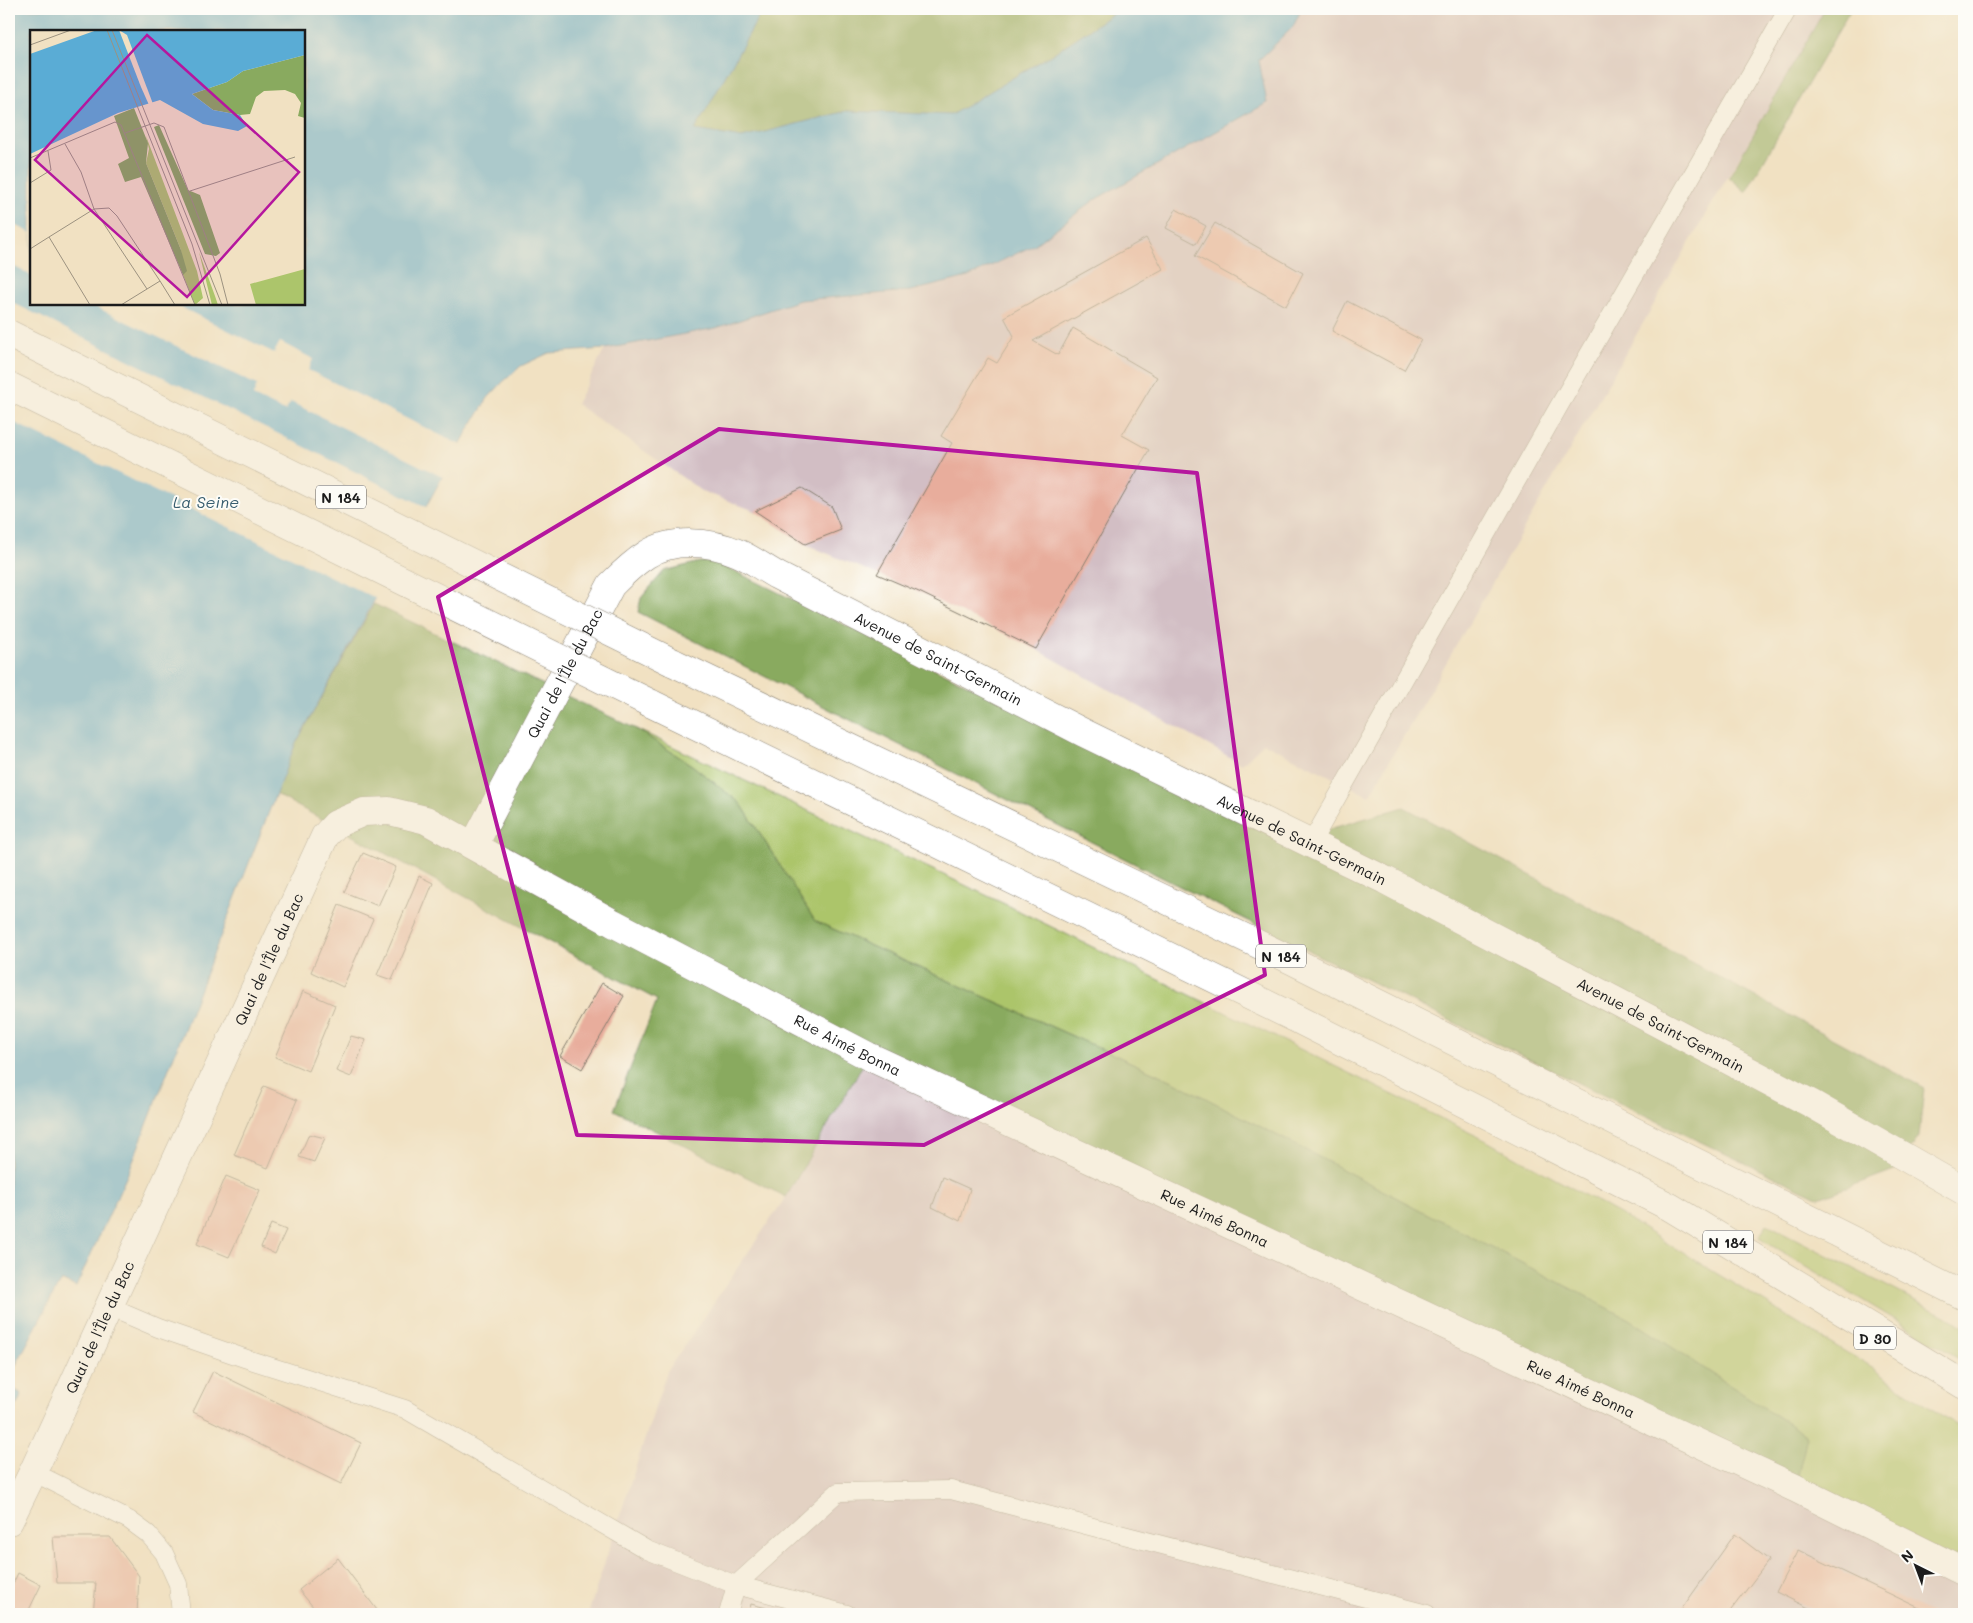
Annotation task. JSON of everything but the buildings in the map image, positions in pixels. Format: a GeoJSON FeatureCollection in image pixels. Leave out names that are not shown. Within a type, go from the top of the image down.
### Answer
{"type":"FeatureCollection","features":[{"type":"Feature","properties":{"kind":"main road","name":"N 184"},"geometry":{"type":"LineString","coordinates":[[9,334],[672,662],[1291,960],[1964,1296]]}},
{"type":"Feature","properties":{"kind":"main road","name":"N 184"},"geometry":{"type":"LineString","coordinates":[[9,386],[650,703],[1295,1018],[1670,1207],[1964,1385]]}},
{"type":"Feature","properties":{"kind":"main road","name":"Avenue de Saint-Germain"},"geometry":{"type":"LineString","coordinates":[[628,568],[647,554],[663,547],[678,544],[712,545],[738,553],[778,576],[1084,732],[1311,843],[1812,1104],[1964,1191]]}},
{"type":"Feature","properties":{"kind":"main road","name":"Quai de l'Île du Bac"},"geometry":{"type":"LineString","coordinates":[[9,1520],[33,1472],[325,836],[336,824],[358,814],[389,811],[426,820],[474,846],[611,585],[628,568]]}},
{"type":"Feature","properties":{"kind":"main road","name":"Rue Aimé Bonna"},"geometry":{"type":"LineString","coordinates":[[474,846],[613,923],[868,1056],[1786,1484],[1964,1572]]}},
{"type":"Feature","properties":{"kind":"main road","name":"D 30"},"geometry":{"type":"LineString","coordinates":[[1786,1276],[1964,1400]]}},
{"type":"Feature","properties":{"kind":"lane"},"geometry":{"type":"LineString","coordinates":[[1311,843],[1558,406],[1788,9]]}},
{"type":"Feature","properties":{"kind":"lane"},"geometry":{"type":"LineString","coordinates":[[109,1307],[158,1328],[247,1359],[405,1409],[647,1550],[736,1585],[847,1614]]}},
{"type":"Feature","properties":{"kind":"lane"},"geometry":{"type":"LineString","coordinates":[[33,1472],[129,1520],[148,1534],[164,1554],[178,1584],[181,1614]]}},
{"type":"Feature","properties":{"kind":"lane"},"geometry":{"type":"LineString","coordinates":[[728,1614],[736,1585],[838,1492],[951,1490],[1426,1614]]}},
{"type":"Feature","properties":{"kind":"highlighted area"},"geometry":{"type":"Polygon","coordinates":[[[719,429],[1197,473],[1265,975],[924,1145],[577,1135],[438,597],[719,429]]]}},
{"type":"Feature","properties":{"kind":"shaded area"},"geometry":{"type":"Polygon","coordinates":[[[1299,9],[1825,9],[1369,796],[1264,743],[1242,764],[1036,649],[919,592],[805,544],[755,511],[702,491],[576,404],[605,349],[716,328],[800,300],[911,291],[968,277],[1034,245],[1096,199],[1259,60],[1293,27],[1301,11],[1299,9]]]}},
{"type":"Feature","properties":{"kind":"shaded area"},"geometry":{"type":"Polygon","coordinates":[[[868,1056],[1964,1572],[1964,1614],[588,1614],[667,1371],[786,1197],[868,1056]]]}},
{"type":"Feature","properties":{"kind":"green space"},"geometry":{"type":"Polygon","coordinates":[[[763,9],[1120,9],[1051,55],[951,115],[847,111],[742,138],[695,130],[763,9]]]}},
{"type":"Feature","properties":{"kind":"green space"},"geometry":{"type":"Polygon","coordinates":[[[1825,9],[1851,9],[1746,192],[1729,177],[1825,9]]]}},
{"type":"Feature","properties":{"kind":"green space"},"geometry":{"type":"Polygon","coordinates":[[[700,562],[716,562],[1288,841],[1404,807],[1924,1088],[1919,1137],[1897,1169],[1819,1198],[1374,983],[1079,836],[638,612],[641,598],[664,571],[700,562]]]}},
{"type":"Feature","properties":{"kind":"green space"},"geometry":{"type":"Polygon","coordinates":[[[374,604],[636,729],[693,766],[741,804],[815,921],[1175,1082],[1629,1319],[1807,1436],[1795,1488],[868,1056],[786,1197],[614,1110],[657,1000],[275,794],[295,745],[374,604]]]}},
{"type":"Feature","properties":{"kind":"green space"},"geometry":{"type":"Polygon","coordinates":[[[636,729],[1011,907],[1485,1140],[1619,1214],[1872,1368],[1964,1431],[1964,1572],[1795,1488],[1175,1082],[815,921],[741,804],[693,766],[636,729]]]}},
{"type":"Feature","properties":{"kind":"green space"},"geometry":{"type":"Polygon","coordinates":[[[1767,1224],[1964,1326],[1964,1361],[1759,1238],[1767,1224]]]}},
{"type":"Feature","properties":{"kind":"water","name":"La Seine"},"geometry":{"type":"Polygon","coordinates":[[[9,9],[763,9],[695,130],[742,138],[847,111],[951,115],[1051,55],[1120,9],[1301,10],[1293,27],[1259,60],[1267,103],[1096,199],[1034,245],[968,277],[911,291],[800,300],[716,328],[605,349],[549,353],[521,366],[503,382],[488,398],[466,434],[295,745],[129,1171],[76,1287],[61,1280],[9,1378],[9,9]]]}},
{"type":"Feature","properties":{"kind":"water"},"geometry":{"type":"Polygon","coordinates":[[[9,1386],[22,1394],[9,1422],[9,1386]]]}},
{"type":"Feature","properties":{"kind":"pier"},"geometry":{"type":"Polygon","coordinates":[[[9,222],[30,232],[30,274],[9,264],[9,222]]]}},
{"type":"Feature","properties":{"kind":"pier"},"geometry":{"type":"Polygon","coordinates":[[[9,301],[428,508],[379,600],[9,420],[9,301]]]}},
{"type":"Feature","properties":{"kind":"pier"},"geometry":{"type":"Polygon","coordinates":[[[92,305],[176,305],[274,353],[280,342],[313,359],[308,370],[462,446],[445,478],[291,402],[285,411],[253,396],[257,385],[92,305]]]}}]}
